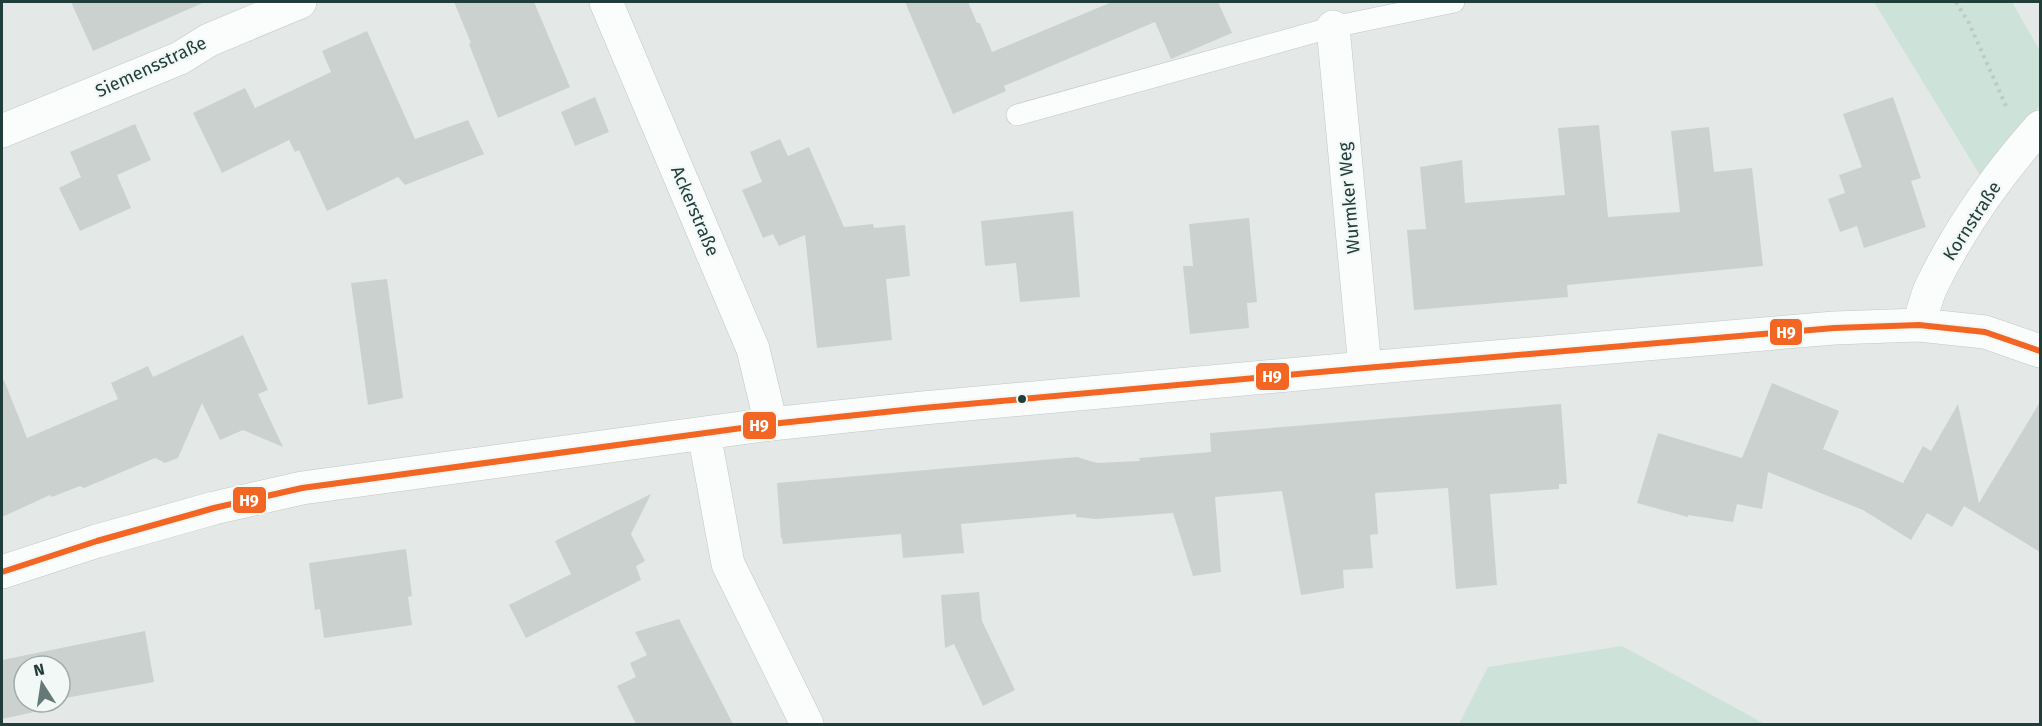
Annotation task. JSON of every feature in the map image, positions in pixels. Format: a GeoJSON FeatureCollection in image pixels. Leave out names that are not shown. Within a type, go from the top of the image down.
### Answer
{"type":"FeatureCollection","features":[{"type":"Feature","properties":{"kind":"street","name":"Siemensstraße"},"geometry":{"type":"LineString","coordinates":[[2,131],[180,58],[209,40],[300,2]]}},
{"type":"Feature","properties":{"kind":"street","name":"Ackerstraße"},"geometry":{"type":"LineString","coordinates":[[606,2],[753,349],[771,424]]}},
{"type":"Feature","properties":{"kind":"street","name":"Wurmker Weg"},"geometry":{"type":"LineString","coordinates":[[1333,27],[1365,368]]}},
{"type":"Feature","properties":{"kind":"street","name":"Kornstraße"},"geometry":{"type":"LineString","coordinates":[[1919,325],[1931,287],[1967,222],[2033,135]]}},
{"type":"Feature","properties":{"kind":"street"},"geometry":{"type":"LineString","coordinates":[[2,572],[97,541],[214,508],[302,488],[771,424],[1365,368],[1834,328],[1919,325],[1985,333],[2040,351]]}},
{"type":"Feature","properties":{"kind":"street"},"geometry":{"type":"LineString","coordinates":[[704,433],[728,564],[807,724]]}},
{"type":"Feature","properties":{"kind":"lane"},"geometry":{"type":"LineString","coordinates":[[1017,115],[1333,27],[1455,2]]}},
{"type":"Feature","properties":{"kind":"path"},"geometry":{"type":"LineString","coordinates":[[1956,2],[1969,23],[2018,132],[2033,135]]}},
{"type":"Feature","properties":{"kind":"green space"},"geometry":{"type":"Polygon","coordinates":[[[1874,2],[2012,2],[2040,51],[2040,105],[1983,180],[1874,2]]]}},
{"type":"Feature","properties":{"kind":"green space"},"geometry":{"type":"Polygon","coordinates":[[[1622,646],[1765,724],[1459,724],[1488,667],[1622,646]]]}},
{"type":"Feature","properties":{"kind":"building"},"geometry":{"type":"Polygon","coordinates":[[[71,2],[205,2],[93,51],[71,2]]]}},
{"type":"Feature","properties":{"kind":"building"},"geometry":{"type":"Polygon","coordinates":[[[454,2],[534,2],[570,87],[498,118],[454,2]]]}},
{"type":"Feature","properties":{"kind":"building"},"geometry":{"type":"Polygon","coordinates":[[[905,2],[968,2],[992,52],[1112,2],[1218,2],[1232,33],[1171,59],[1155,22],[1004,86],[1006,91],[953,114],[905,2]]]}},
{"type":"Feature","properties":{"kind":"building"},"geometry":{"type":"Polygon","coordinates":[[[367,31],[415,139],[468,120],[484,154],[405,185],[398,177],[327,211],[299,150],[295,152],[289,140],[222,173],[193,113],[245,88],[255,108],[331,72],[322,51],[367,31]]]}},
{"type":"Feature","properties":{"kind":"building"},"geometry":{"type":"Polygon","coordinates":[[[595,97],[609,132],[575,146],[561,112],[595,97]]]}},
{"type":"Feature","properties":{"kind":"building"},"geometry":{"type":"Polygon","coordinates":[[[1893,97],[1921,178],[1911,181],[1926,227],[1864,248],[1857,226],[1840,232],[1828,199],[1845,193],[1839,175],[1862,167],[1843,114],[1893,97]]]}},
{"type":"Feature","properties":{"kind":"building"},"geometry":{"type":"Polygon","coordinates":[[[135,124],[151,160],[117,175],[131,208],[80,231],[59,188],[81,177],[70,152],[135,124]]]}},
{"type":"Feature","properties":{"kind":"building"},"geometry":{"type":"Polygon","coordinates":[[[1599,125],[1608,217],[1680,212],[1671,131],[1709,127],[1714,172],[1752,168],[1763,266],[1567,285],[1568,297],[1414,310],[1407,230],[1426,229],[1420,167],[1462,160],[1465,203],[1565,195],[1558,128],[1599,125]]]}},
{"type":"Feature","properties":{"kind":"building"},"geometry":{"type":"Polygon","coordinates":[[[780,139],[788,156],[809,147],[844,227],[873,224],[874,228],[905,225],[910,276],[886,279],[892,340],[817,348],[805,235],[779,246],[773,234],[763,238],[742,190],[762,182],[750,152],[780,139]]]}},
{"type":"Feature","properties":{"kind":"building"},"geometry":{"type":"Polygon","coordinates":[[[1073,211],[1080,297],[1020,302],[1016,263],[985,266],[981,221],[1073,211]]]}},
{"type":"Feature","properties":{"kind":"building"},"geometry":{"type":"Polygon","coordinates":[[[1249,218],[1257,302],[1247,303],[1249,328],[1190,334],[1183,266],[1193,266],[1189,224],[1249,218]]]}},
{"type":"Feature","properties":{"kind":"building"},"geometry":{"type":"Polygon","coordinates":[[[387,279],[403,398],[368,405],[351,283],[387,279]]]}},
{"type":"Feature","properties":{"kind":"building"},"geometry":{"type":"Polygon","coordinates":[[[243,335],[268,390],[258,394],[283,447],[243,430],[220,440],[202,403],[178,458],[165,463],[155,458],[84,488],[80,486],[52,497],[50,495],[2,517],[2,380],[4,380],[27,438],[118,399],[111,383],[148,366],[153,377],[243,335]]]}},
{"type":"Feature","properties":{"kind":"building"},"geometry":{"type":"Polygon","coordinates":[[[1772,383],[1839,411],[1823,449],[1903,483],[1923,446],[1931,451],[1958,404],[1979,503],[2040,402],[2040,552],[1964,506],[1952,527],[1927,513],[1911,540],[1863,510],[1768,472],[1762,509],[1737,504],[1733,522],[1688,515],[1688,517],[1637,503],[1658,433],[1742,458],[1772,383]]]}},
{"type":"Feature","properties":{"kind":"building"},"geometry":{"type":"Polygon","coordinates":[[[1561,404],[1567,484],[1559,484],[1559,489],[1490,494],[1497,585],[1456,589],[1448,488],[1375,493],[1378,534],[1370,535],[1373,568],[1343,570],[1344,588],[1301,595],[1282,491],[1215,497],[1221,572],[1193,576],[1173,513],[1096,519],[1076,517],[1076,514],[961,524],[964,553],[903,558],[901,534],[783,544],[781,538],[777,483],[1077,457],[1097,463],[1140,461],[1139,458],[1211,452],[1210,433],[1561,404]]]}},
{"type":"Feature","properties":{"kind":"building"},"geometry":{"type":"Polygon","coordinates":[[[651,494],[631,534],[645,561],[636,566],[641,580],[526,638],[509,605],[571,574],[555,541],[651,494]]]}},
{"type":"Feature","properties":{"kind":"building"},"geometry":{"type":"Polygon","coordinates":[[[406,549],[412,596],[408,597],[412,625],[324,638],[320,609],[315,610],[309,563],[406,549]]]}},
{"type":"Feature","properties":{"kind":"building"},"geometry":{"type":"Polygon","coordinates":[[[979,592],[982,621],[1015,690],[983,706],[954,644],[945,648],[941,595],[979,592]]]}},
{"type":"Feature","properties":{"kind":"building"},"geometry":{"type":"Polygon","coordinates":[[[679,619],[733,724],[636,724],[617,686],[636,677],[630,663],[647,655],[635,632],[679,619]]]}},
{"type":"Feature","properties":{"kind":"building"},"geometry":{"type":"Polygon","coordinates":[[[145,631],[154,682],[72,697],[72,654],[32,654],[145,631]]]}},
{"type":"Feature","properties":{"kind":"building"},"geometry":{"type":"Polygon","coordinates":[[[12,658],[12,714],[25,714],[2,719],[2,660],[12,658]]]}},
{"type":"Feature","properties":{"kind":"transit line","name":"H9"},"geometry":{"type":"LineString","coordinates":[[2,572],[97,541],[214,508],[302,488],[771,424],[1365,368],[1834,328],[1919,325],[1985,332],[2040,351]]}}]}
